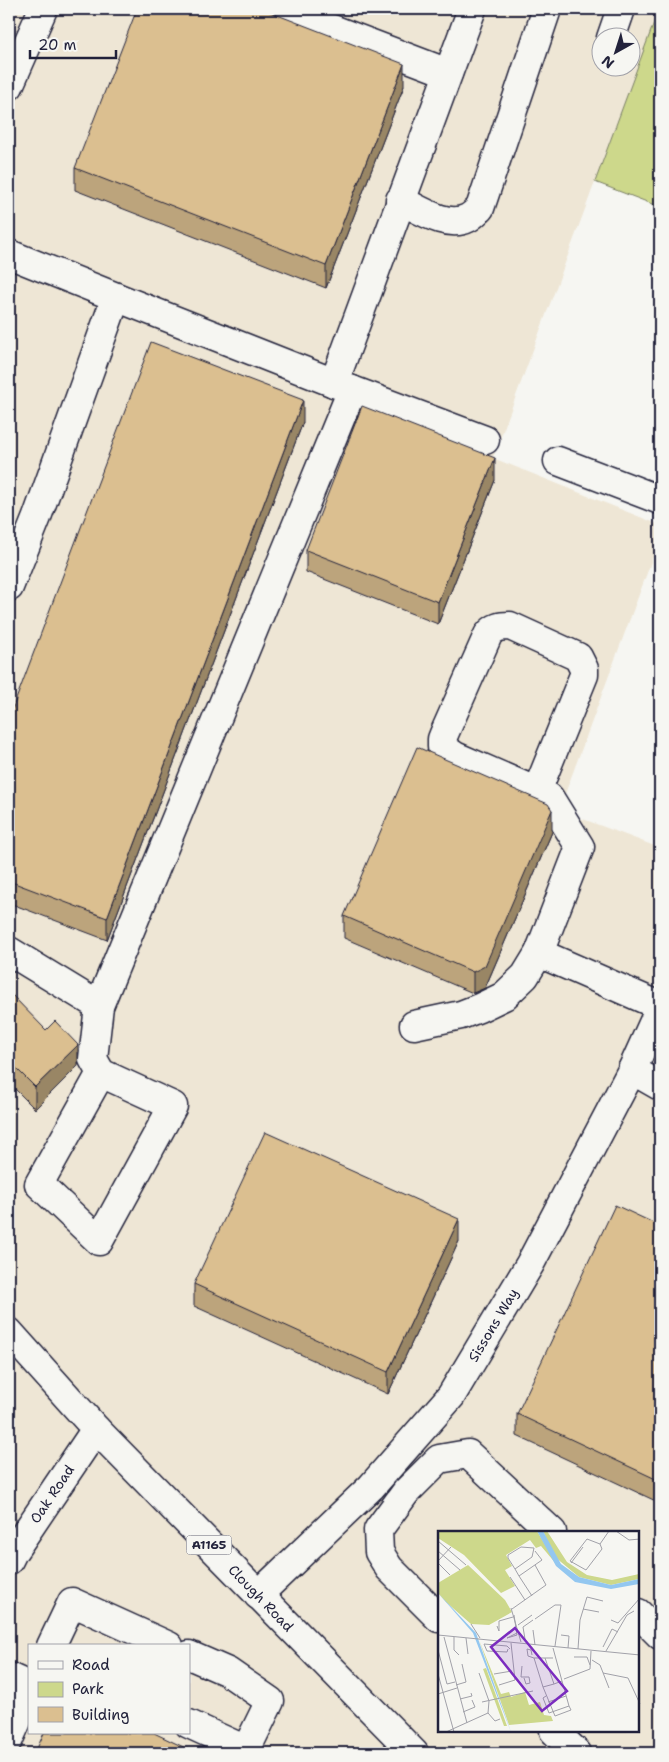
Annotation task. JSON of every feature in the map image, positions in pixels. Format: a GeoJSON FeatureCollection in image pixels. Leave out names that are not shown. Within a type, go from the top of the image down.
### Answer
{"type":"FeatureCollection","features":[{"type":"Feature","properties":{"kind":"street"},"geometry":{"type":"LineString","coordinates":[[9,86],[42,9]]}},
{"type":"Feature","properties":{"kind":"street"},"geometry":{"type":"LineString","coordinates":[[280,9],[338,19],[448,73]]}},
{"type":"Feature","properties":{"kind":"street"},"geometry":{"type":"LineString","coordinates":[[101,1073],[39,1184],[99,1241],[173,1106],[101,1073],[93,1059],[100,1006],[343,386],[400,200],[472,9]]}},
{"type":"Feature","properties":{"kind":"street"},"geometry":{"type":"LineString","coordinates":[[400,200],[437,217],[454,222],[468,218],[480,208],[547,9]]}},
{"type":"Feature","properties":{"kind":"street"},"geometry":{"type":"LineString","coordinates":[[613,28],[620,9]]}},
{"type":"Feature","properties":{"kind":"street"},"geometry":{"type":"LineString","coordinates":[[9,254],[485,440]]}},
{"type":"Feature","properties":{"kind":"street"},"geometry":{"type":"LineString","coordinates":[[9,587],[37,517],[116,297]]}},
{"type":"Feature","properties":{"kind":"street"},"geometry":{"type":"LineString","coordinates":[[558,461],[660,500]]}},
{"type":"Feature","properties":{"kind":"street"},"geometry":{"type":"LineString","coordinates":[[414,1025],[461,1015],[504,996],[524,976],[539,953],[580,848],[549,797],[455,756],[442,747],[442,739],[469,675],[488,635],[499,626],[510,626],[578,658],[584,669],[584,674],[537,791]]}},
{"type":"Feature","properties":{"kind":"street"},"geometry":{"type":"LineString","coordinates":[[9,951],[100,1006]]}},
{"type":"Feature","properties":{"kind":"street"},"geometry":{"type":"LineString","coordinates":[[539,953],[660,1007]]}},
{"type":"Feature","properties":{"kind":"street","name":"Sissons Way"},"geometry":{"type":"LineString","coordinates":[[258,1596],[370,1488],[451,1396],[530,1264],[632,1070],[660,1007]]}},
{"type":"Feature","properties":{"kind":"street"},"geometry":{"type":"LineString","coordinates":[[632,1070],[660,1086]]}},
{"type":"Feature","properties":{"kind":"street","name":"Clough Road"},"geometry":{"type":"LineString","coordinates":[[9,1332],[96,1429],[414,1753]]}},
{"type":"Feature","properties":{"kind":"street","name":"Oak Road"},"geometry":{"type":"LineString","coordinates":[[9,1560],[96,1429]]}},
{"type":"Feature","properties":{"kind":"street"},"geometry":{"type":"LineString","coordinates":[[438,1617],[389,1568],[379,1552],[378,1530],[406,1492],[439,1459],[468,1454],[551,1531]]}},
{"type":"Feature","properties":{"kind":"street"},"geometry":{"type":"LineString","coordinates":[[388,1468],[406,1492]]}},
{"type":"Feature","properties":{"kind":"street"},"geometry":{"type":"LineString","coordinates":[[52,1644],[72,1602],[165,1644]]}},
{"type":"Feature","properties":{"kind":"street"},"geometry":{"type":"LineString","coordinates":[[639,1614],[660,1635]]}},
{"type":"Feature","properties":{"kind":"street"},"geometry":{"type":"LineString","coordinates":[[190,1655],[228,1672],[270,1701],[246,1750],[190,1724]]}},
{"type":"Feature","properties":{"kind":"street"},"geometry":{"type":"LineString","coordinates":[[9,1677],[28,1686]]}},
{"type":"Feature","properties":{"kind":"street"},"geometry":{"type":"LineString","coordinates":[[9,1739],[28,1696]]}},
{"type":"Feature","properties":{"kind":"street"},"geometry":{"type":"LineString","coordinates":[[555,1732],[577,1753]]}},
{"type":"Feature","properties":{"kind":"shaded area"},"geometry":{"type":"Polygon","coordinates":[[[9,9],[659,9],[642,55],[642,28],[592,28],[592,78],[633,78],[493,458],[660,525],[660,538],[559,810],[660,848],[660,1753],[9,1753],[9,9]]]}},
{"type":"Feature","properties":{"kind":"green space"},"geometry":{"type":"Polygon","coordinates":[[[660,9],[660,207],[595,182],[633,78],[642,78],[642,55],[660,9]]]}},
{"type":"Feature","properties":{"kind":"building"},"geometry":{"type":"Polygon","coordinates":[[[137,9],[262,9],[404,64],[326,266],[75,168],[137,9]]]}},
{"type":"Feature","properties":{"kind":"building"},"geometry":{"type":"Polygon","coordinates":[[[151,342],[303,400],[107,918],[9,881],[9,718],[151,342]]]}},
{"type":"Feature","properties":{"kind":"building"},"geometry":{"type":"Polygon","coordinates":[[[362,406],[495,458],[438,602],[306,550],[362,406]]]}},
{"type":"Feature","properties":{"kind":"building"},"geometry":{"type":"Polygon","coordinates":[[[417,747],[548,804],[552,810],[485,966],[473,972],[344,916],[417,747]]]}},
{"type":"Feature","properties":{"kind":"building"},"geometry":{"type":"Polygon","coordinates":[[[9,992],[46,1030],[55,1021],[78,1045],[35,1087],[9,1061],[9,992]]]}},
{"type":"Feature","properties":{"kind":"building"},"geometry":{"type":"Polygon","coordinates":[[[265,1132],[459,1219],[388,1372],[194,1284],[265,1132]]]}},
{"type":"Feature","properties":{"kind":"building"},"geometry":{"type":"Polygon","coordinates":[[[615,1205],[660,1226],[660,1481],[517,1414],[615,1205]]]}},
{"type":"Feature","properties":{"kind":"building"},"geometry":{"type":"Polygon","coordinates":[[[44,1734],[156,1734],[196,1753],[35,1753],[44,1734]]]}}]}
